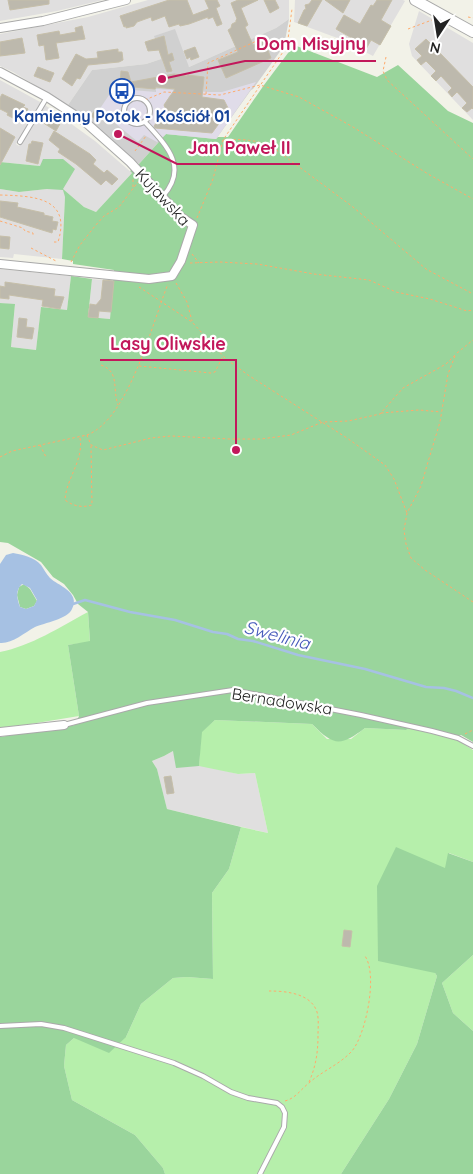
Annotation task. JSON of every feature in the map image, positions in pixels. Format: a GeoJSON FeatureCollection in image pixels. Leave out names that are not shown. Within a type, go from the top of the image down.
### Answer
{"type":"FeatureCollection","features":[{"type":"Feature","properties":{"kind":"street"},"geometry":{"type":"LineString","coordinates":[[0,28],[52,18],[126,0]]}},
{"type":"Feature","properties":{"kind":"street"},"geometry":{"type":"LineString","coordinates":[[415,0],[434,14],[473,32]]}},
{"type":"Feature","properties":{"kind":"street","name":"Kujawska"},"geometry":{"type":"LineString","coordinates":[[0,72],[47,97],[84,121],[130,162],[181,217],[193,225],[181,261],[172,276]]}},
{"type":"Feature","properties":{"kind":"street"},"geometry":{"type":"LineString","coordinates":[[0,264],[149,279],[172,276]]}},
{"type":"Feature","properties":{"kind":"street","name":"Bernadowska"},"geometry":{"type":"LineString","coordinates":[[0,732],[64,725]]}},
{"type":"Feature","properties":{"kind":"lane"},"geometry":{"type":"LineString","coordinates":[[20,142],[47,97]]}},
{"type":"Feature","properties":{"kind":"lane"},"geometry":{"type":"LineString","coordinates":[[137,97],[145,100],[151,111],[148,119],[145,122],[132,124],[125,118],[124,109],[128,101],[137,97]]}},
{"type":"Feature","properties":{"kind":"lane"},"geometry":{"type":"LineString","coordinates":[[145,122],[161,139],[175,166],[173,183],[163,196]]}},
{"type":"Feature","properties":{"kind":"lane","name":"Bernadowska"},"geometry":{"type":"LineString","coordinates":[[64,725],[147,703],[233,690],[432,730],[458,738],[473,746]]}},
{"type":"Feature","properties":{"kind":"lane"},"geometry":{"type":"LineString","coordinates":[[0,1026],[41,1024],[64,1028],[174,1063],[203,1076],[231,1092],[248,1098],[276,1103],[282,1107],[286,1119],[284,1128],[260,1174]]}},
{"type":"Feature","properties":{"kind":"path"},"geometry":{"type":"LineString","coordinates":[[193,225],[213,179],[223,140],[285,49],[292,10]]}},
{"type":"Feature","properties":{"kind":"path"},"geometry":{"type":"LineString","coordinates":[[408,29],[434,14]]}},
{"type":"Feature","properties":{"kind":"path"},"geometry":{"type":"LineString","coordinates":[[206,95],[208,64],[243,46],[265,39]]}},
{"type":"Feature","properties":{"kind":"path"},"geometry":{"type":"LineString","coordinates":[[386,57],[383,71],[387,80],[473,159]]}},
{"type":"Feature","properties":{"kind":"path"},"geometry":{"type":"LineString","coordinates":[[145,100],[164,92],[220,95],[260,85],[299,97],[473,199]]}},
{"type":"Feature","properties":{"kind":"path"},"geometry":{"type":"LineString","coordinates":[[134,151],[146,136]]}},
{"type":"Feature","properties":{"kind":"path"},"geometry":{"type":"LineString","coordinates":[[223,140],[261,142],[274,149],[353,207],[426,269],[473,294]]}},
{"type":"Feature","properties":{"kind":"path"},"geometry":{"type":"LineString","coordinates":[[31,248],[68,270],[80,245],[94,226],[104,216],[119,207],[143,176]]}},
{"type":"Feature","properties":{"kind":"path"},"geometry":{"type":"LineString","coordinates":[[0,195],[41,199],[55,207],[59,212],[62,227],[58,242],[54,242]]}},
{"type":"Feature","properties":{"kind":"path"},"geometry":{"type":"LineString","coordinates":[[0,221],[23,228],[25,231],[33,233],[33,237]]}},
{"type":"Feature","properties":{"kind":"path"},"geometry":{"type":"LineString","coordinates":[[181,261],[189,263],[257,264],[314,274],[369,280],[396,292],[430,299],[467,311],[473,310]]}},
{"type":"Feature","properties":{"kind":"path"},"geometry":{"type":"LineString","coordinates":[[0,457],[12,451],[95,432],[118,406],[138,366],[172,276]]}},
{"type":"Feature","properties":{"kind":"path"},"geometry":{"type":"LineString","coordinates":[[172,276],[187,302],[192,322]]}},
{"type":"Feature","properties":{"kind":"path"},"geometry":{"type":"LineString","coordinates":[[138,286],[192,322],[224,355],[248,375],[323,422],[385,465],[394,480],[407,513]]}},
{"type":"Feature","properties":{"kind":"path"},"geometry":{"type":"LineString","coordinates":[[380,414],[403,388],[446,364],[473,340]]}},
{"type":"Feature","properties":{"kind":"path"},"geometry":{"type":"LineString","coordinates":[[456,354],[448,374],[442,412],[421,486],[407,513],[404,530],[411,558],[425,570],[473,602]]}},
{"type":"Feature","properties":{"kind":"path"},"geometry":{"type":"LineString","coordinates":[[138,366],[211,373],[215,372],[224,355]]}},
{"type":"Feature","properties":{"kind":"path"},"geometry":{"type":"LineString","coordinates":[[100,365],[109,368],[113,373],[114,391],[118,406]]}},
{"type":"Feature","properties":{"kind":"path"},"geometry":{"type":"LineString","coordinates":[[91,445],[103,450],[151,438],[172,436],[261,439],[291,434],[323,422],[348,421],[380,414],[419,410],[442,412]]}},
{"type":"Feature","properties":{"kind":"path"},"geometry":{"type":"LineString","coordinates":[[80,436],[80,450],[67,486],[65,500],[70,504],[84,507],[92,505],[91,445],[87,435]]}},
{"type":"Feature","properties":{"kind":"path"},"geometry":{"type":"LineString","coordinates":[[40,444],[46,457]]}},
{"type":"Feature","properties":{"kind":"path"},"geometry":{"type":"LineString","coordinates":[[458,738],[473,730]]}},
{"type":"Feature","properties":{"kind":"path"},"geometry":{"type":"LineString","coordinates":[[276,1103],[291,1099],[309,1082],[339,1063],[357,1044],[364,1023],[371,981],[370,964],[365,956]]}},
{"type":"Feature","properties":{"kind":"path"},"geometry":{"type":"LineString","coordinates":[[269,991],[296,994],[308,1001],[318,1014],[318,1053],[315,1070],[309,1082]]}},
{"type":"Feature","properties":{"kind":"shaded area"},"geometry":{"type":"Polygon","coordinates":[[[0,0],[103,0],[57,11],[0,21],[0,0]]]}},
{"type":"Feature","properties":{"kind":"shaded area"},"geometry":{"type":"Polygon","coordinates":[[[148,0],[289,0],[289,19],[276,28],[189,67],[154,37],[161,59],[146,64],[92,70],[68,105],[0,66],[0,34],[88,17],[148,0]]]}},
{"type":"Feature","properties":{"kind":"shaded area"},"geometry":{"type":"Polygon","coordinates":[[[295,0],[405,1],[373,56],[340,39],[294,22],[295,0]]]}},
{"type":"Feature","properties":{"kind":"shaded area"},"geometry":{"type":"Polygon","coordinates":[[[419,11],[473,43],[473,120],[412,56],[409,44],[419,11]]]}},
{"type":"Feature","properties":{"kind":"shaded area"},"geometry":{"type":"Polygon","coordinates":[[[289,19],[284,46],[216,139],[166,134],[139,164],[68,105],[92,70],[146,64],[161,59],[154,36],[175,29],[189,67],[276,28],[289,19]]]}},
{"type":"Feature","properties":{"kind":"shaded area"},"geometry":{"type":"Polygon","coordinates":[[[0,80],[42,103],[16,144],[19,146],[45,105],[95,141],[132,173],[96,212],[84,207],[64,190],[62,259],[14,254],[13,258],[0,257],[0,189],[19,192],[63,189],[40,166],[0,162],[0,80]]]}},
{"type":"Feature","properties":{"kind":"shaded area"},"geometry":{"type":"Polygon","coordinates":[[[256,82],[216,139],[166,134],[157,142],[144,135],[138,142],[99,110],[115,86],[120,89],[156,92],[156,89],[222,92],[256,82]],[[170,95],[164,105],[167,109],[154,128],[212,133],[216,99],[170,95]]]}},
{"type":"Feature","properties":{"kind":"shaded area"},"geometry":{"type":"Polygon","coordinates":[[[0,269],[71,276],[67,310],[41,308],[36,350],[11,347],[15,305],[0,303],[0,269]]]}},
{"type":"Feature","properties":{"kind":"shaded area"},"geometry":{"type":"Polygon","coordinates":[[[92,279],[114,281],[110,319],[88,317],[92,279]]]}},
{"type":"Feature","properties":{"kind":"shaded area"},"geometry":{"type":"Polygon","coordinates":[[[173,751],[202,765],[238,774],[255,773],[268,833],[167,809],[157,769],[152,761],[173,751]]]}},
{"type":"Feature","properties":{"kind":"green space"},"geometry":{"type":"Polygon","coordinates":[[[294,45],[377,77],[398,65],[448,111],[473,123],[473,742],[461,735],[454,738],[410,728],[406,730],[365,728],[343,741],[337,741],[326,737],[312,724],[215,720],[202,732],[199,766],[176,768],[173,751],[152,761],[157,769],[167,809],[241,827],[229,869],[212,893],[213,979],[173,978],[141,1004],[126,1037],[109,1053],[74,1038],[66,1045],[64,1066],[72,1100],[135,1135],[163,1168],[165,1174],[0,1174],[0,737],[75,725],[79,716],[68,645],[90,641],[88,612],[78,604],[64,584],[53,577],[41,562],[8,543],[0,542],[0,303],[15,304],[11,347],[36,350],[41,307],[67,310],[71,276],[92,279],[88,317],[110,319],[114,270],[73,264],[73,261],[62,259],[65,197],[63,190],[47,189],[19,192],[0,189],[0,162],[40,166],[43,159],[63,159],[75,169],[63,189],[84,207],[96,212],[132,173],[130,171],[139,164],[166,134],[216,139],[218,137],[228,137],[294,45]]]}},
{"type":"Feature","properties":{"kind":"green space"},"geometry":{"type":"Polygon","coordinates":[[[24,584],[30,589],[37,601],[34,606],[26,609],[20,607],[17,595],[19,587],[24,584]]]}},
{"type":"Feature","properties":{"kind":"green space"},"geometry":{"type":"Polygon","coordinates":[[[88,612],[90,642],[68,645],[79,716],[0,729],[0,652],[34,641],[88,612]]]}},
{"type":"Feature","properties":{"kind":"green space"},"geometry":{"type":"Polygon","coordinates":[[[215,720],[312,724],[327,739],[351,739],[365,728],[406,730],[410,728],[454,738],[473,750],[473,862],[449,853],[435,973],[437,976],[417,1044],[389,1099],[341,1174],[165,1174],[163,1168],[135,1135],[72,1100],[64,1066],[66,1045],[74,1038],[126,1037],[141,1004],[173,978],[213,979],[212,893],[229,869],[241,827],[268,833],[255,773],[238,774],[199,766],[201,732],[215,720]]]}},
{"type":"Feature","properties":{"kind":"green space"},"geometry":{"type":"Polygon","coordinates":[[[396,847],[445,868],[448,853],[473,862],[473,955],[442,983],[453,1013],[473,1031],[473,1174],[341,1174],[389,1099],[417,1044],[437,976],[435,973],[378,961],[377,886],[396,847]]]}},
{"type":"Feature","properties":{"kind":"green space"},"geometry":{"type":"Polygon","coordinates":[[[473,955],[473,1031],[453,1013],[442,983],[473,955]]]}},
{"type":"Feature","properties":{"kind":"water"},"geometry":{"type":"Polygon","coordinates":[[[13,553],[35,560],[50,578],[71,594],[74,603],[70,612],[66,615],[35,627],[13,640],[0,643],[0,564],[6,555],[13,553]],[[22,584],[18,589],[17,598],[20,607],[26,609],[34,606],[37,600],[30,588],[22,584]]]}},
{"type":"Feature","properties":{"kind":"building"},"geometry":{"type":"Polygon","coordinates":[[[8,0],[49,0],[49,4],[10,10],[8,0]]]}},
{"type":"Feature","properties":{"kind":"building"},"geometry":{"type":"Polygon","coordinates":[[[169,0],[187,0],[193,15],[209,9],[205,0],[217,0],[220,6],[216,8],[222,24],[217,26],[213,17],[208,19],[208,17],[189,24],[169,27],[165,16],[152,21],[151,17],[137,22],[134,26],[124,27],[120,16],[169,0]]]}},
{"type":"Feature","properties":{"kind":"building"},"geometry":{"type":"Polygon","coordinates":[[[238,0],[258,0],[241,8],[248,25],[245,27],[253,45],[264,41],[271,58],[226,78],[218,60],[238,52],[228,30],[237,19],[231,3],[238,0]]]}},
{"type":"Feature","properties":{"kind":"building"},"geometry":{"type":"Polygon","coordinates":[[[264,0],[275,0],[279,8],[270,13],[264,0]]]}},
{"type":"Feature","properties":{"kind":"building"},"geometry":{"type":"Polygon","coordinates":[[[312,0],[322,0],[307,26],[298,23],[306,9],[305,5],[309,4],[312,0]]]}},
{"type":"Feature","properties":{"kind":"building"},"geometry":{"type":"Polygon","coordinates":[[[325,0],[350,0],[343,13],[325,0]]]}},
{"type":"Feature","properties":{"kind":"building"},"geometry":{"type":"Polygon","coordinates":[[[377,0],[392,0],[381,20],[391,26],[380,45],[371,40],[365,51],[357,47],[359,42],[336,29],[344,15],[360,24],[371,5],[373,6],[377,0]]]}},
{"type":"Feature","properties":{"kind":"building"},"geometry":{"type":"Polygon","coordinates":[[[82,26],[85,39],[56,43],[59,58],[46,60],[44,45],[39,46],[37,35],[59,31],[60,35],[76,32],[75,28],[82,26]]]}},
{"type":"Feature","properties":{"kind":"building"},"geometry":{"type":"Polygon","coordinates":[[[164,36],[168,55],[172,53],[174,60],[169,62],[172,71],[167,72],[159,50],[148,51],[145,42],[164,36]]]}},
{"type":"Feature","properties":{"kind":"building"},"geometry":{"type":"Polygon","coordinates":[[[22,38],[25,53],[0,56],[0,42],[22,38]]]}},
{"type":"Feature","properties":{"kind":"building"},"geometry":{"type":"Polygon","coordinates":[[[426,39],[433,46],[436,43],[440,48],[437,50],[473,87],[473,109],[467,112],[462,108],[467,103],[457,92],[452,97],[448,92],[452,88],[441,76],[436,81],[431,76],[436,71],[426,61],[421,65],[417,60],[422,56],[415,49],[426,39]]]}},
{"type":"Feature","properties":{"kind":"building"},"geometry":{"type":"Polygon","coordinates":[[[195,47],[199,57],[191,60],[190,57],[187,59],[184,51],[195,47]]]}},
{"type":"Feature","properties":{"kind":"building"},"geometry":{"type":"Polygon","coordinates":[[[118,49],[118,52],[122,52],[123,60],[88,65],[80,79],[77,78],[72,86],[62,79],[76,54],[86,59],[98,58],[97,52],[118,49]]]}},
{"type":"Feature","properties":{"kind":"building"},"geometry":{"type":"Polygon","coordinates":[[[38,67],[54,73],[50,82],[34,76],[38,67]]]}},
{"type":"Feature","properties":{"kind":"building"},"geometry":{"type":"Polygon","coordinates":[[[121,71],[128,72],[131,82],[174,74],[204,77],[202,97],[224,100],[229,110],[212,133],[155,128],[154,126],[166,110],[164,105],[175,89],[123,86],[120,84],[121,71]]]}},
{"type":"Feature","properties":{"kind":"building"},"geometry":{"type":"Polygon","coordinates":[[[2,94],[25,105],[23,107],[28,109],[21,122],[0,109],[2,94]]]}},
{"type":"Feature","properties":{"kind":"building"},"geometry":{"type":"Polygon","coordinates":[[[96,109],[103,113],[98,121],[91,116],[96,109]]]}},
{"type":"Feature","properties":{"kind":"building"},"geometry":{"type":"Polygon","coordinates":[[[48,112],[61,122],[56,131],[42,122],[48,112]]]}},
{"type":"Feature","properties":{"kind":"building"},"geometry":{"type":"Polygon","coordinates":[[[0,128],[15,137],[0,165],[0,128]]]}},
{"type":"Feature","properties":{"kind":"building"},"geometry":{"type":"Polygon","coordinates":[[[54,131],[90,154],[96,160],[93,164],[104,173],[107,170],[118,179],[112,185],[106,180],[101,185],[58,152],[60,149],[49,140],[54,131]]]}},
{"type":"Feature","properties":{"kind":"building"},"geometry":{"type":"Polygon","coordinates":[[[32,141],[43,143],[38,164],[26,161],[29,144],[32,141]]]}},
{"type":"Feature","properties":{"kind":"building"},"geometry":{"type":"Polygon","coordinates":[[[0,201],[18,203],[17,207],[53,217],[52,221],[58,222],[56,230],[53,229],[52,233],[0,217],[0,201]]]}},
{"type":"Feature","properties":{"kind":"building"},"geometry":{"type":"Polygon","coordinates":[[[0,236],[10,237],[9,249],[0,248],[0,236]]]}},
{"type":"Feature","properties":{"kind":"building"},"geometry":{"type":"Polygon","coordinates":[[[103,280],[114,281],[111,312],[99,311],[98,318],[88,317],[90,304],[96,305],[101,299],[103,280]]]}},
{"type":"Feature","properties":{"kind":"building"},"geometry":{"type":"Polygon","coordinates":[[[5,282],[55,289],[54,296],[64,297],[60,309],[42,306],[43,300],[9,295],[9,299],[0,298],[0,286],[5,287],[5,282]]]}},
{"type":"Feature","properties":{"kind":"building"},"geometry":{"type":"Polygon","coordinates":[[[19,318],[27,319],[26,327],[34,328],[32,339],[17,337],[19,318]]]}},
{"type":"Feature","properties":{"kind":"building"},"geometry":{"type":"Polygon","coordinates":[[[171,776],[174,793],[167,794],[164,777],[171,776]]]}},
{"type":"Feature","properties":{"kind":"building"},"geometry":{"type":"Polygon","coordinates":[[[344,930],[352,931],[350,947],[342,946],[344,930]]]}},
{"type":"Feature","properties":{"kind":"waterway","name":"Swelinia"},"geometry":{"type":"LineString","coordinates":[[73,604],[85,600],[130,612],[175,620],[298,655],[365,669],[426,687],[444,688],[473,698]]}},
{"type":"Feature","properties":{"kind":"place","name":"Dom Misyjny"},"geometry":{"type":"Point","coordinates":[162,79]}},
{"type":"Feature","properties":{"kind":"place","name":"Kamienny Potok - Kościół 01"},"geometry":{"type":"Point","coordinates":[122,91]}},
{"type":"Feature","properties":{"kind":"place","name":"Jan Paweł II"},"geometry":{"type":"Point","coordinates":[118,134]}},
{"type":"Feature","properties":{"kind":"place","name":"Lasy Oliwskie"},"geometry":{"type":"Point","coordinates":[236,450]}}]}
